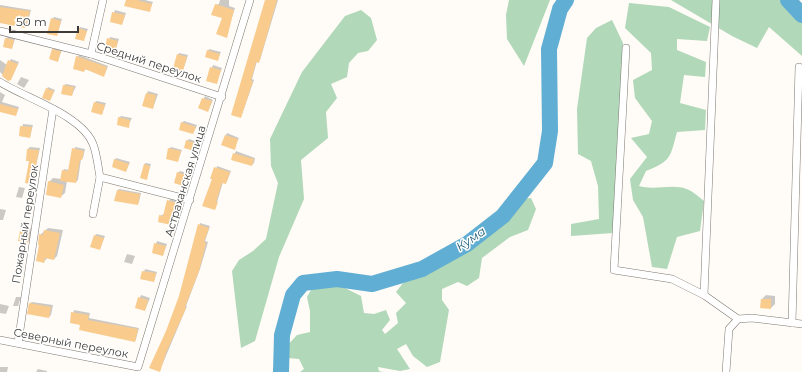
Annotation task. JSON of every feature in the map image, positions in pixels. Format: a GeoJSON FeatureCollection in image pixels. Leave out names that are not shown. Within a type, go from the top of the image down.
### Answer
{"type":"FeatureCollection","features":[{"type":"Feature","properties":{"kind":"street"},"geometry":{"type":"LineString","coordinates":[[91,54],[103,0]]}},
{"type":"Feature","properties":{"kind":"street","name":"Астраханская улица"},"geometry":{"type":"LineString","coordinates":[[138,367],[222,97],[250,0]]}},
{"type":"Feature","properties":{"kind":"street"},"geometry":{"type":"LineString","coordinates":[[704,295],[716,0]]}},
{"type":"Feature","properties":{"kind":"street","name":"Средний переулок"},"geometry":{"type":"LineString","coordinates":[[0,31],[91,54],[222,97]]}},
{"type":"Feature","properties":{"kind":"street"},"geometry":{"type":"LineString","coordinates":[[626,48],[614,270],[672,279],[704,295],[738,319],[752,318],[802,324]]}},
{"type":"Feature","properties":{"kind":"street"},"geometry":{"type":"LineString","coordinates":[[792,323],[799,67]]}},
{"type":"Feature","properties":{"kind":"street"},"geometry":{"type":"LineString","coordinates":[[0,82],[53,109],[79,125],[93,143],[100,177],[92,214]]}},
{"type":"Feature","properties":{"kind":"street","name":"Пожарный переулок"},"geometry":{"type":"LineString","coordinates":[[18,343],[53,109]]}},
{"type":"Feature","properties":{"kind":"street"},"geometry":{"type":"LineString","coordinates":[[100,177],[190,200]]}},
{"type":"Feature","properties":{"kind":"street"},"geometry":{"type":"LineString","coordinates":[[726,372],[729,329],[738,319]]}},
{"type":"Feature","properties":{"kind":"street","name":"Северный переулок"},"geometry":{"type":"LineString","coordinates":[[0,340],[138,367]]}},
{"type":"Feature","properties":{"kind":"green space"},"geometry":{"type":"Polygon","coordinates":[[[509,0],[550,0],[524,66],[507,39],[506,15],[509,0]]]}},
{"type":"Feature","properties":{"kind":"green space"},"geometry":{"type":"Polygon","coordinates":[[[671,0],[780,0],[802,23],[802,56],[769,27],[757,48],[732,36],[671,0]]]}},
{"type":"Feature","properties":{"kind":"green space"},"geometry":{"type":"Polygon","coordinates":[[[629,3],[669,7],[710,27],[707,41],[677,39],[677,50],[706,62],[705,77],[684,75],[680,103],[706,110],[705,130],[677,132],[673,148],[668,158],[646,171],[639,186],[652,188],[685,188],[693,192],[704,201],[700,231],[677,237],[667,269],[652,267],[643,217],[633,200],[630,179],[647,157],[631,138],[649,134],[652,121],[635,98],[633,80],[652,70],[651,53],[625,28],[629,3]]]}},
{"type":"Feature","properties":{"kind":"green space"},"geometry":{"type":"Polygon","coordinates":[[[361,10],[371,18],[377,40],[368,51],[358,53],[349,63],[347,77],[331,84],[337,98],[326,112],[328,138],[301,160],[304,199],[279,257],[255,341],[241,348],[232,271],[239,260],[253,251],[266,239],[278,183],[271,166],[270,139],[302,72],[345,16],[361,10]]]}},
{"type":"Feature","properties":{"kind":"green space"},"geometry":{"type":"Polygon","coordinates":[[[612,20],[623,43],[613,233],[571,236],[571,224],[599,219],[598,186],[591,161],[578,154],[577,109],[587,38],[596,28],[612,20]]]}},
{"type":"Feature","properties":{"kind":"green space"},"geometry":{"type":"Polygon","coordinates":[[[531,198],[536,209],[528,230],[510,237],[482,258],[479,278],[467,286],[458,282],[442,289],[442,300],[449,310],[440,362],[427,367],[413,356],[406,344],[397,349],[410,369],[400,371],[378,367],[379,371],[383,372],[300,372],[304,369],[299,359],[288,358],[286,347],[297,335],[310,332],[310,311],[307,297],[311,290],[337,284],[361,296],[364,313],[374,314],[386,310],[390,320],[382,330],[385,334],[398,323],[396,313],[406,303],[396,292],[403,283],[470,250],[503,225],[522,199],[531,198]]]}},
{"type":"Feature","properties":{"kind":"building"},"geometry":{"type":"Polygon","coordinates":[[[126,0],[137,0],[152,4],[150,12],[124,6],[126,0]]]}},
{"type":"Feature","properties":{"kind":"building"},"geometry":{"type":"Polygon","coordinates":[[[265,0],[277,0],[259,63],[256,62],[251,81],[253,81],[241,118],[231,115],[265,0]]]}},
{"type":"Feature","properties":{"kind":"building"},"geometry":{"type":"Polygon","coordinates":[[[215,4],[234,10],[227,38],[216,34],[222,18],[211,15],[215,4]]]}},
{"type":"Feature","properties":{"kind":"building"},"geometry":{"type":"Polygon","coordinates":[[[0,7],[30,11],[25,28],[0,23],[0,7]]]}},
{"type":"Feature","properties":{"kind":"building"},"geometry":{"type":"Polygon","coordinates":[[[112,12],[125,15],[122,25],[110,22],[112,12]]]}},
{"type":"Feature","properties":{"kind":"building"},"geometry":{"type":"Polygon","coordinates":[[[51,18],[61,21],[57,36],[47,34],[51,18]]]}},
{"type":"Feature","properties":{"kind":"building"},"geometry":{"type":"Polygon","coordinates":[[[78,28],[87,31],[84,41],[75,39],[78,28]]]}},
{"type":"Feature","properties":{"kind":"building"},"geometry":{"type":"Polygon","coordinates":[[[5,38],[14,40],[12,49],[3,47],[5,38]]]}},
{"type":"Feature","properties":{"kind":"building"},"geometry":{"type":"Polygon","coordinates":[[[107,38],[118,41],[115,52],[105,49],[107,38]]]}},
{"type":"Feature","properties":{"kind":"building"},"geometry":{"type":"Polygon","coordinates":[[[52,49],[61,51],[58,62],[49,59],[52,49]]]}},
{"type":"Feature","properties":{"kind":"building"},"geometry":{"type":"Polygon","coordinates":[[[207,50],[220,54],[218,61],[205,57],[207,50]]]}},
{"type":"Feature","properties":{"kind":"building"},"geometry":{"type":"Polygon","coordinates":[[[177,54],[187,57],[182,74],[172,72],[177,54]]]}},
{"type":"Feature","properties":{"kind":"building"},"geometry":{"type":"Polygon","coordinates":[[[76,56],[107,67],[104,77],[85,69],[84,72],[73,69],[76,56]]]}},
{"type":"Feature","properties":{"kind":"building"},"geometry":{"type":"Polygon","coordinates":[[[8,60],[18,64],[11,80],[8,81],[2,76],[8,60]]]}},
{"type":"Feature","properties":{"kind":"building"},"geometry":{"type":"Polygon","coordinates":[[[210,67],[221,70],[217,84],[206,81],[210,67]]]}},
{"type":"Feature","properties":{"kind":"building"},"geometry":{"type":"Polygon","coordinates":[[[63,85],[74,87],[72,96],[61,94],[63,85]]]}},
{"type":"Feature","properties":{"kind":"building"},"geometry":{"type":"Polygon","coordinates":[[[46,88],[54,91],[50,101],[42,98],[46,88]]]}},
{"type":"Feature","properties":{"kind":"building"},"geometry":{"type":"Polygon","coordinates":[[[146,93],[156,95],[153,109],[142,106],[146,93]]]}},
{"type":"Feature","properties":{"kind":"building"},"geometry":{"type":"Polygon","coordinates":[[[202,98],[212,101],[208,112],[198,108],[202,98]]]}},
{"type":"Feature","properties":{"kind":"building"},"geometry":{"type":"Polygon","coordinates":[[[94,102],[105,105],[102,115],[91,112],[94,102]]]}},
{"type":"Feature","properties":{"kind":"building"},"geometry":{"type":"Polygon","coordinates":[[[0,104],[18,109],[16,116],[0,112],[0,104]]]}},
{"type":"Feature","properties":{"kind":"building"},"geometry":{"type":"Polygon","coordinates":[[[118,117],[130,120],[129,128],[117,125],[118,117]]]}},
{"type":"Feature","properties":{"kind":"building"},"geometry":{"type":"Polygon","coordinates":[[[181,122],[196,127],[193,134],[179,130],[181,122]]]}},
{"type":"Feature","properties":{"kind":"building"},"geometry":{"type":"Polygon","coordinates":[[[20,126],[32,127],[30,138],[19,136],[20,126]]]}},
{"type":"Feature","properties":{"kind":"building"},"geometry":{"type":"Polygon","coordinates":[[[225,135],[238,139],[235,150],[221,145],[225,135]]]}},
{"type":"Feature","properties":{"kind":"building"},"geometry":{"type":"Polygon","coordinates":[[[186,140],[197,144],[194,151],[184,148],[186,140]]]}},
{"type":"Feature","properties":{"kind":"building"},"geometry":{"type":"Polygon","coordinates":[[[72,148],[84,151],[82,160],[80,160],[76,183],[60,181],[62,170],[68,171],[72,148]]]}},
{"type":"Feature","properties":{"kind":"building"},"geometry":{"type":"Polygon","coordinates":[[[168,148],[181,151],[178,162],[166,159],[168,148]]]}},
{"type":"Feature","properties":{"kind":"building"},"geometry":{"type":"Polygon","coordinates":[[[27,149],[39,150],[32,184],[25,183],[29,161],[26,161],[27,149]]]}},
{"type":"Feature","properties":{"kind":"building"},"geometry":{"type":"Polygon","coordinates":[[[233,153],[254,159],[252,166],[231,160],[233,153]]]}},
{"type":"Feature","properties":{"kind":"building"},"geometry":{"type":"Polygon","coordinates":[[[114,159],[129,164],[126,172],[112,167],[114,159]]]}},
{"type":"Feature","properties":{"kind":"building"},"geometry":{"type":"Polygon","coordinates":[[[144,164],[150,166],[147,180],[140,178],[144,164]]]}},
{"type":"Feature","properties":{"kind":"building"},"geometry":{"type":"Polygon","coordinates":[[[214,167],[230,172],[226,184],[222,183],[215,210],[202,206],[212,179],[210,179],[214,167]]]}},
{"type":"Feature","properties":{"kind":"building"},"geometry":{"type":"Polygon","coordinates":[[[177,172],[186,175],[183,186],[174,183],[177,172]]]}},
{"type":"Feature","properties":{"kind":"building"},"geometry":{"type":"Polygon","coordinates":[[[48,181],[64,185],[61,198],[46,195],[48,181]]]}},
{"type":"Feature","properties":{"kind":"building"},"geometry":{"type":"Polygon","coordinates":[[[117,190],[140,194],[138,205],[114,201],[117,190]]]}},
{"type":"Feature","properties":{"kind":"building"},"geometry":{"type":"Polygon","coordinates":[[[167,200],[180,204],[177,213],[175,212],[171,225],[158,222],[159,215],[163,216],[167,200]]]}},
{"type":"Feature","properties":{"kind":"building"},"geometry":{"type":"Polygon","coordinates":[[[198,224],[209,228],[204,242],[206,243],[199,271],[185,307],[186,308],[166,353],[160,372],[149,368],[166,331],[179,296],[198,224]]]}},
{"type":"Feature","properties":{"kind":"building"},"geometry":{"type":"Polygon","coordinates":[[[44,230],[60,233],[54,260],[45,258],[44,263],[36,261],[39,245],[39,234],[43,235],[44,230]]]}},
{"type":"Feature","properties":{"kind":"building"},"geometry":{"type":"Polygon","coordinates":[[[20,231],[29,233],[28,243],[18,241],[20,231]]]}},
{"type":"Feature","properties":{"kind":"building"},"geometry":{"type":"Polygon","coordinates":[[[94,235],[104,238],[100,250],[90,247],[94,235]]]}},
{"type":"Feature","properties":{"kind":"building"},"geometry":{"type":"Polygon","coordinates":[[[154,243],[166,246],[163,256],[152,253],[154,243]]]}},
{"type":"Feature","properties":{"kind":"building"},"geometry":{"type":"Polygon","coordinates":[[[142,271],[156,273],[154,282],[140,279],[142,271]]]}},
{"type":"Feature","properties":{"kind":"building"},"geometry":{"type":"Polygon","coordinates":[[[138,297],[148,300],[145,311],[135,308],[138,297]]]}},
{"type":"Feature","properties":{"kind":"building"},"geometry":{"type":"Polygon","coordinates":[[[761,299],[771,299],[771,309],[760,308],[761,299]]]}},
{"type":"Feature","properties":{"kind":"building"},"geometry":{"type":"Polygon","coordinates":[[[29,303],[51,307],[49,318],[27,314],[29,303]]]}},
{"type":"Feature","properties":{"kind":"building"},"geometry":{"type":"Polygon","coordinates":[[[71,312],[89,315],[88,320],[138,329],[135,342],[79,330],[80,325],[70,323],[71,312]]]}},
{"type":"Feature","properties":{"kind":"waterway","name":"Кума"},"geometry":{"type":"LineString","coordinates":[[281,372],[282,335],[293,295],[303,283],[337,279],[372,284],[422,269],[467,244],[503,216],[545,163],[550,131],[549,49],[560,9],[566,0]]}},
{"type":"Feature","properties":{"kind":"waterway","name":"Кума"},"geometry":{"type":"LineString","coordinates":[[788,0],[802,15]]}}]}
